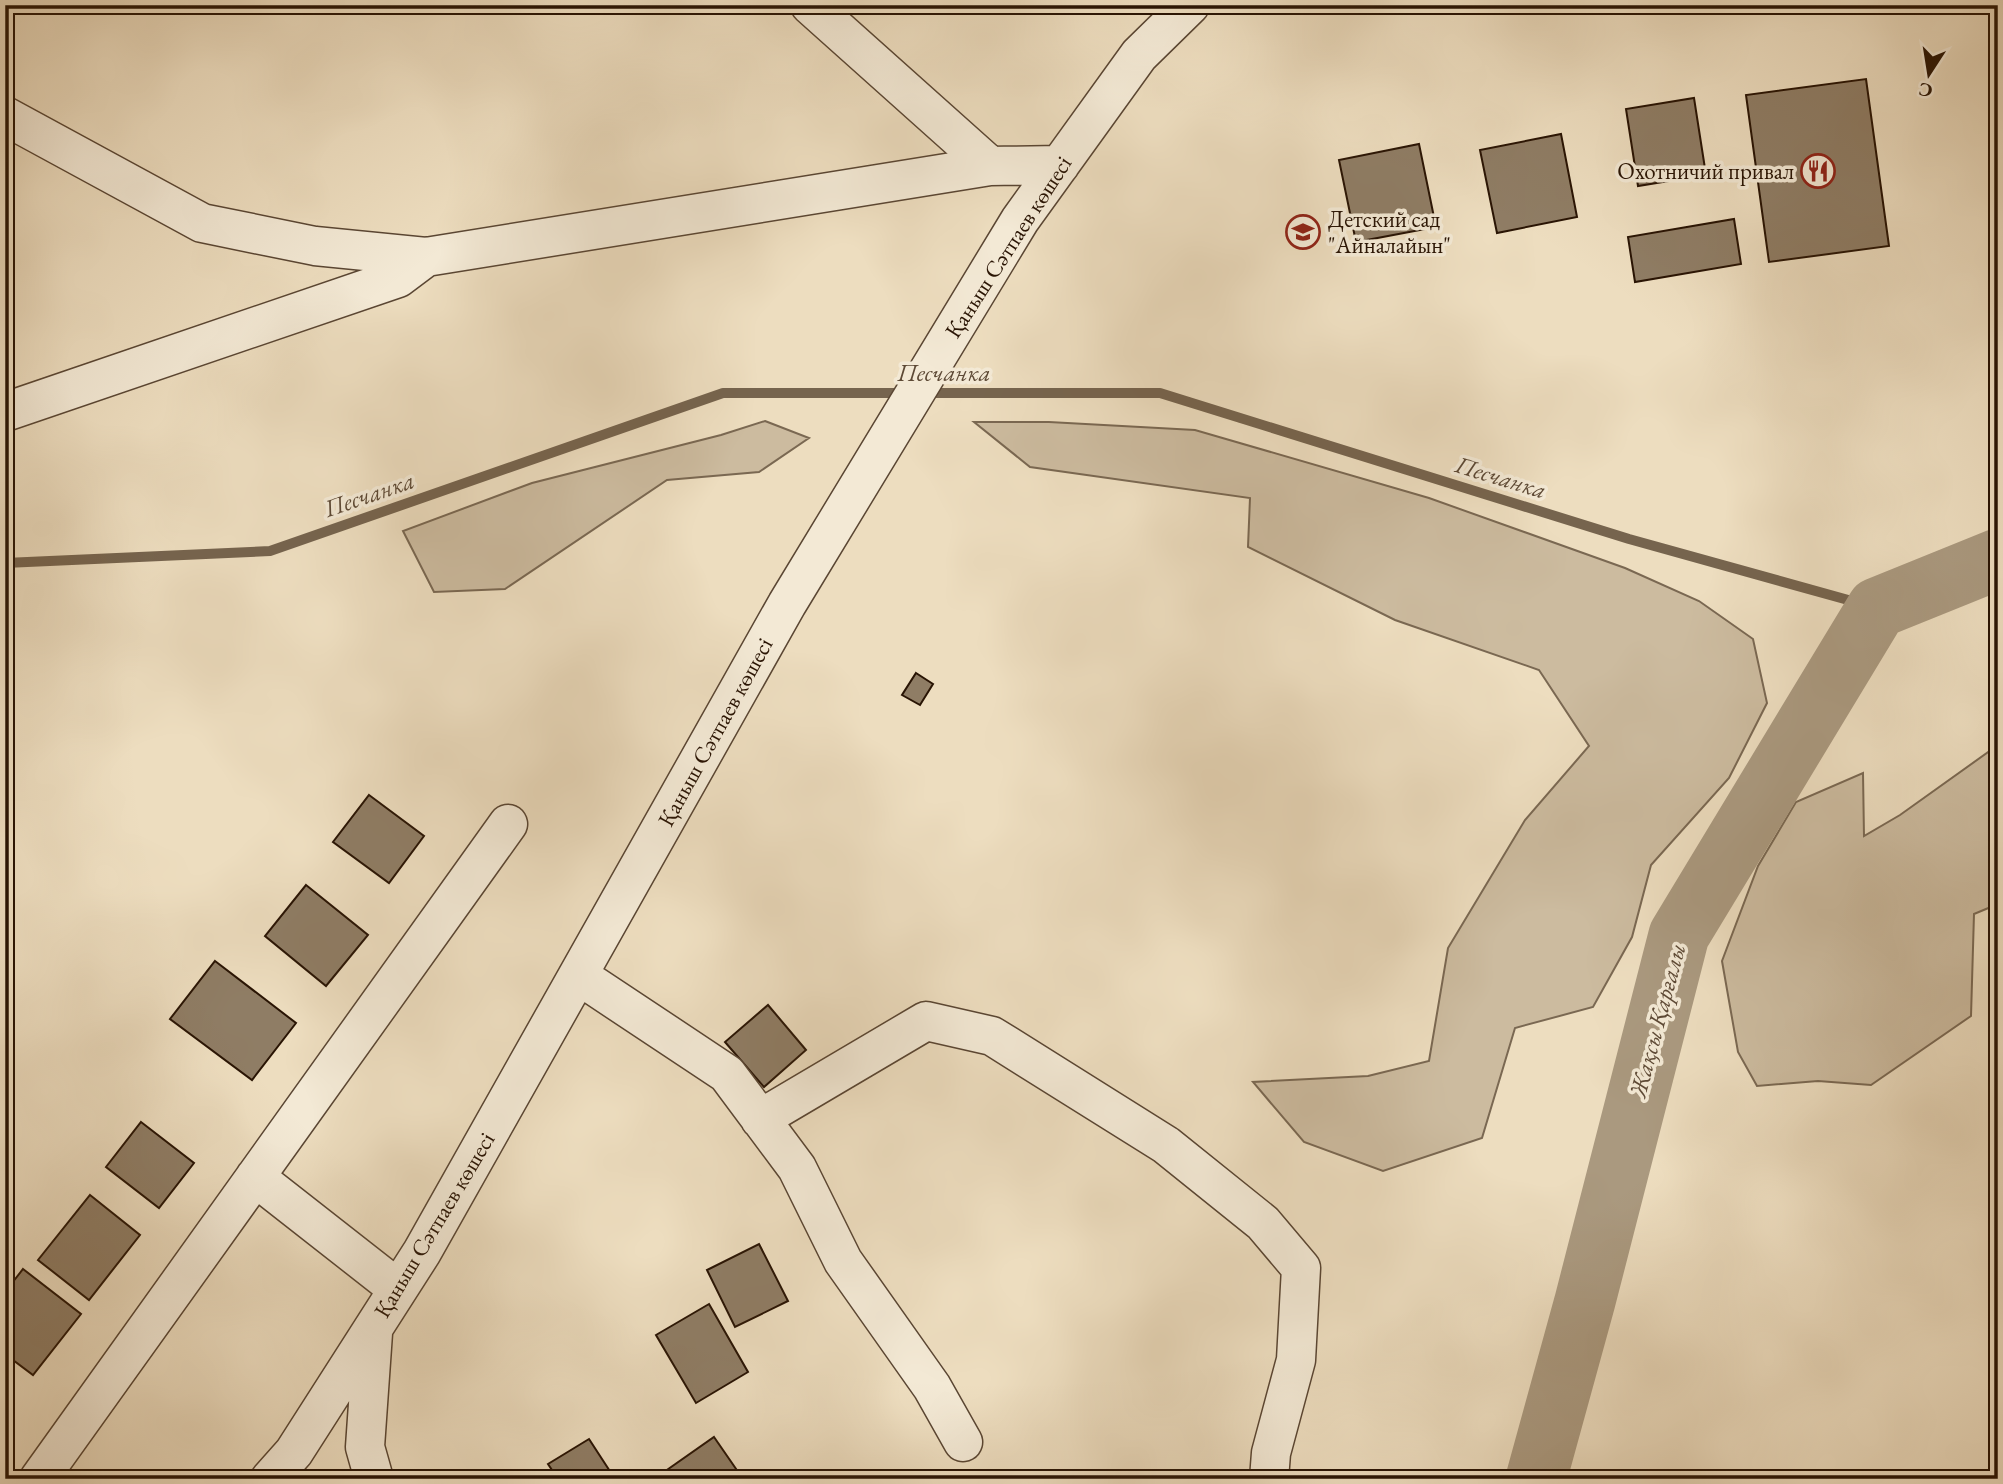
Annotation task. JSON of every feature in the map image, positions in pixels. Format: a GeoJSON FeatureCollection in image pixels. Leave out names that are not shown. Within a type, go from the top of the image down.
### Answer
{"type":"FeatureCollection","features":[{"type":"Feature","properties":{"kind":"street"},"geometry":{"type":"LineString","coordinates":[[810,5],[990,166]]}},
{"type":"Feature","properties":{"kind":"street","name":"Қаныш Сәтпаев көшесі"},"geometry":{"type":"LineString","coordinates":[[270,1479],[294,1452],[422,1252],[787,604],[1020,220],[1139,55],[1190,5]]}},
{"type":"Feature","properties":{"kind":"street"},"geometry":{"type":"LineString","coordinates":[[5,116],[202,223],[315,246],[426,257],[990,166],[1059,165]]}},
{"type":"Feature","properties":{"kind":"street"},"geometry":{"type":"LineString","coordinates":[[5,412],[398,278],[426,257]]}},
{"type":"Feature","properties":{"kind":"street"},"geometry":{"type":"LineString","coordinates":[[38,1479],[508,824]]}},
{"type":"Feature","properties":{"kind":"street"},"geometry":{"type":"LineString","coordinates":[[578,975],[727,1074],[797,1168],[843,1261],[932,1387],[963,1442]]}},
{"type":"Feature","properties":{"kind":"street"},"geometry":{"type":"LineString","coordinates":[[760,1119],[926,1021],[992,1037],[1166,1145],[1263,1223],[1301,1268],[1296,1360],[1271,1453],[1269,1479]]}},
{"type":"Feature","properties":{"kind":"street"},"geometry":{"type":"LineString","coordinates":[[255,1177],[398,1289]]}},
{"type":"Feature","properties":{"kind":"street"},"geometry":{"type":"LineString","coordinates":[[373,1328],[365,1447],[374,1479]]}},
{"type":"Feature","properties":{"kind":"shaded area"},"geometry":{"type":"Polygon","coordinates":[[[765,421],[809,438],[759,472],[667,480],[505,589],[434,592],[403,531],[532,483],[721,435],[765,421]]]}},
{"type":"Feature","properties":{"kind":"shaded area"},"geometry":{"type":"Polygon","coordinates":[[[974,422],[1049,422],[1195,430],[1429,498],[1625,568],[1699,601],[1753,639],[1767,703],[1729,778],[1651,865],[1632,937],[1593,1007],[1515,1028],[1482,1138],[1383,1171],[1304,1142],[1253,1082],[1368,1076],[1429,1061],[1448,948],[1525,820],[1589,746],[1539,670],[1395,620],[1248,547],[1250,498],[1030,467],[974,422]]]}},
{"type":"Feature","properties":{"kind":"shaded area"},"geometry":{"type":"Polygon","coordinates":[[[1998,745],[1998,904],[1974,914],[1971,1016],[1871,1085],[1818,1081],[1757,1086],[1738,1052],[1722,961],[1758,866],[1796,802],[1863,773],[1864,836],[1900,815],[1998,745]]]}},
{"type":"Feature","properties":{"kind":"building","name":"Охотничий привал"},"geometry":{"type":"Polygon","coordinates":[[[1866,79],[1889,246],[1769,262],[1746,95],[1866,79]]]}},
{"type":"Feature","properties":{"kind":"building"},"geometry":{"type":"Polygon","coordinates":[[[1694,98],[1706,175],[1638,186],[1626,109],[1694,98]]]}},
{"type":"Feature","properties":{"kind":"building"},"geometry":{"type":"Polygon","coordinates":[[[1561,134],[1577,217],[1497,233],[1480,150],[1561,134]]]}},
{"type":"Feature","properties":{"kind":"building"},"geometry":{"type":"Polygon","coordinates":[[[1419,144],[1436,227],[1356,242],[1339,160],[1419,144]]]}},
{"type":"Feature","properties":{"kind":"building"},"geometry":{"type":"Polygon","coordinates":[[[1734,219],[1741,264],[1635,282],[1628,237],[1734,219]]]}},
{"type":"Feature","properties":{"kind":"building"},"geometry":{"type":"Polygon","coordinates":[[[916,673],[933,684],[920,705],[902,695],[916,673]]]}},
{"type":"Feature","properties":{"kind":"building"},"geometry":{"type":"Polygon","coordinates":[[[369,795],[424,836],[389,883],[333,842],[369,795]]]}},
{"type":"Feature","properties":{"kind":"building"},"geometry":{"type":"Polygon","coordinates":[[[306,885],[368,935],[326,986],[265,936],[306,885]]]}},
{"type":"Feature","properties":{"kind":"building"},"geometry":{"type":"Polygon","coordinates":[[[215,961],[296,1023],[252,1080],[170,1019],[215,961]]]}},
{"type":"Feature","properties":{"kind":"building"},"geometry":{"type":"Polygon","coordinates":[[[768,1005],[806,1050],[764,1087],[725,1042],[768,1005]]]}},
{"type":"Feature","properties":{"kind":"building"},"geometry":{"type":"Polygon","coordinates":[[[141,1122],[194,1163],[159,1208],[106,1167],[141,1122]]]}},
{"type":"Feature","properties":{"kind":"building"},"geometry":{"type":"Polygon","coordinates":[[[90,1195],[140,1235],[89,1300],[38,1260],[90,1195]]]}},
{"type":"Feature","properties":{"kind":"building"},"geometry":{"type":"Polygon","coordinates":[[[759,1244],[788,1301],[735,1327],[707,1270],[759,1244]]]}},
{"type":"Feature","properties":{"kind":"building"},"geometry":{"type":"Polygon","coordinates":[[[23,1269],[81,1314],[33,1375],[5,1354],[5,1292],[23,1269]]]}},
{"type":"Feature","properties":{"kind":"building"},"geometry":{"type":"Polygon","coordinates":[[[709,1304],[748,1372],[696,1403],[656,1335],[709,1304]]]}},
{"type":"Feature","properties":{"kind":"building"},"geometry":{"type":"Polygon","coordinates":[[[714,1437],[743,1479],[668,1479],[664,1472],[714,1437]]]}},
{"type":"Feature","properties":{"kind":"building"},"geometry":{"type":"Polygon","coordinates":[[[589,1439],[615,1479],[558,1479],[548,1464],[589,1439]]]}},
{"type":"Feature","properties":{"kind":"waterway","name":"Песчанка"},"geometry":{"type":"LineString","coordinates":[[5,563],[270,551],[723,393],[906,393]]}},
{"type":"Feature","properties":{"kind":"waterway","name":"Песчанка"},"geometry":{"type":"LineString","coordinates":[[926,393],[1160,393],[1629,539],[1877,608]]}},
{"type":"Feature","properties":{"kind":"waterway","name":"Жақсы Қарғалы"},"geometry":{"type":"LineString","coordinates":[[1536,1479],[1585,1301],[1679,935],[1877,608],[1998,559]]}},
{"type":"Feature","properties":{"kind":"place","name":"Охотничий привал"},"geometry":{"type":"Point","coordinates":[1818,171]}},
{"type":"Feature","properties":{"kind":"place","name":"Детский сад \"Айналайын\""},"geometry":{"type":"Point","coordinates":[1303,232]}}]}
